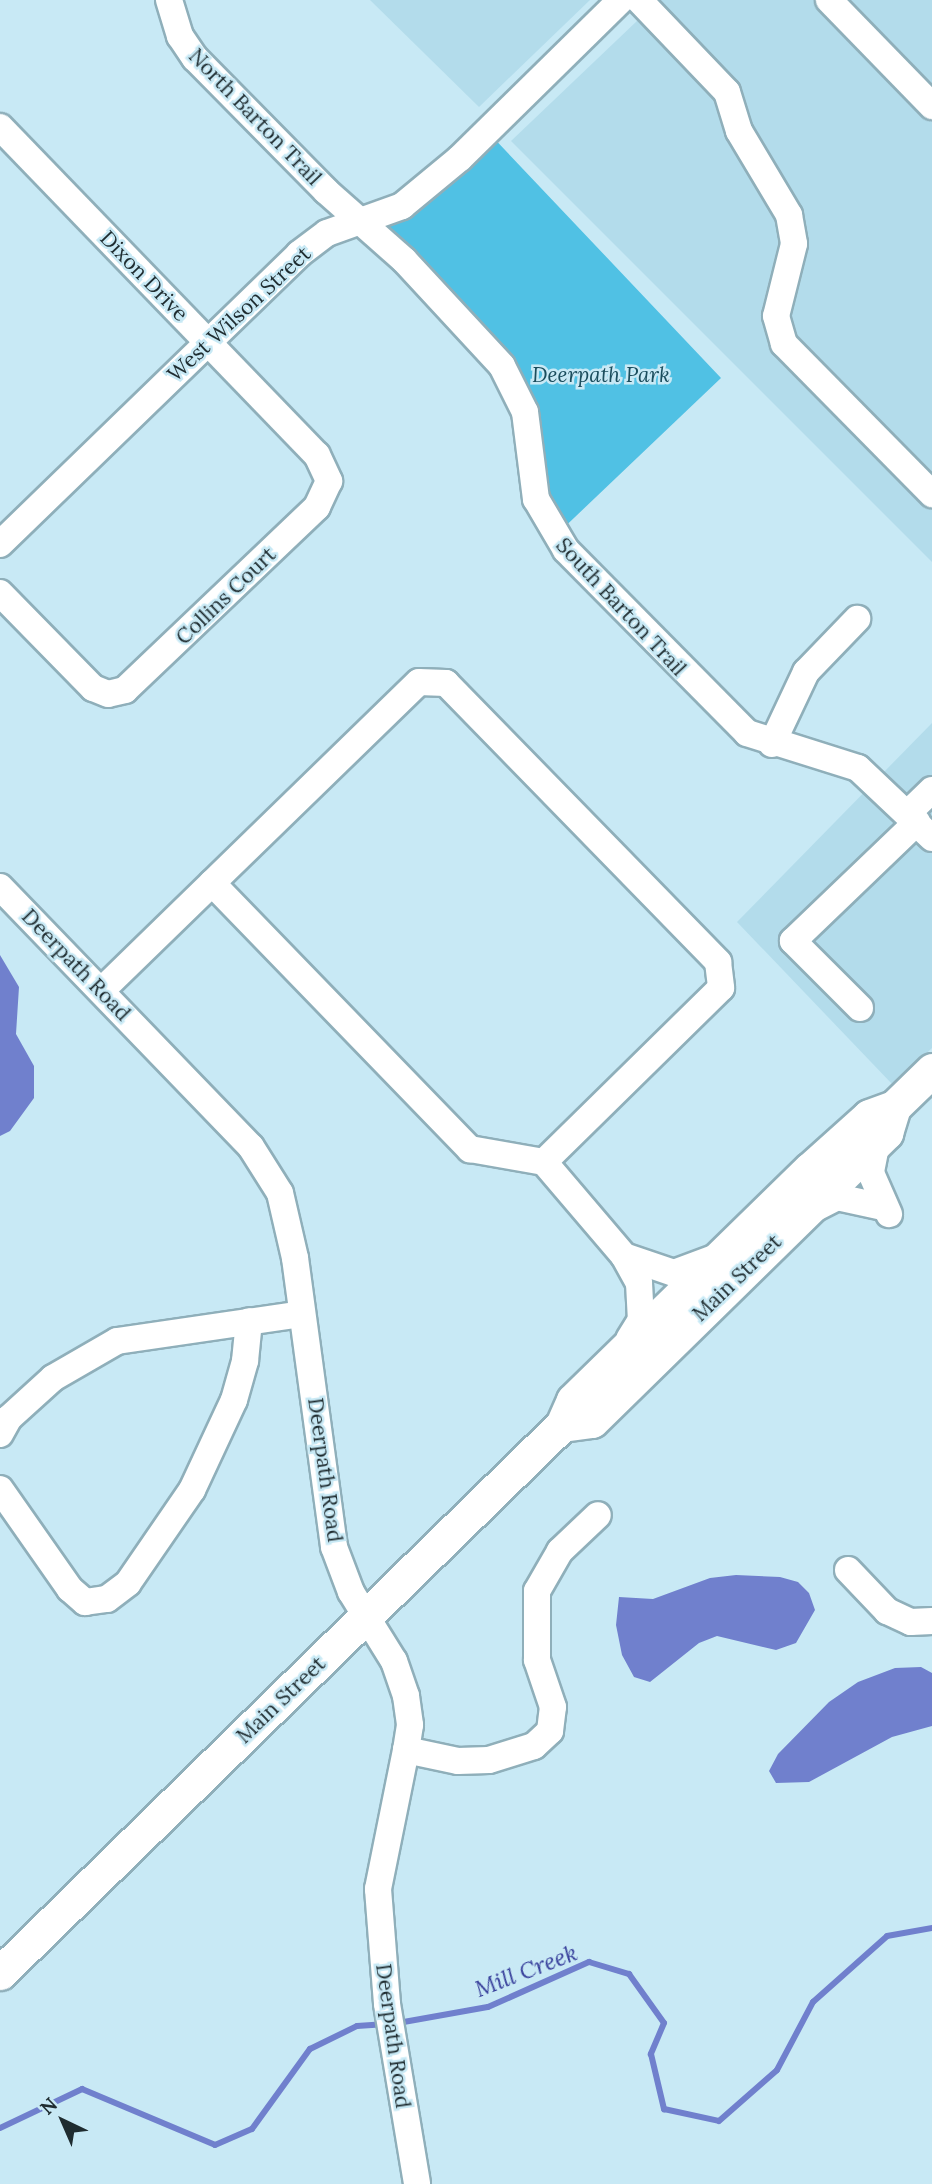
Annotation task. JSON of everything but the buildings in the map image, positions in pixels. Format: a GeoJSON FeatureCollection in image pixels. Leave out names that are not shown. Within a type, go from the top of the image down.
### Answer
{"type":"FeatureCollection","features":[{"type":"Feature","properties":{"kind":"main road","name":"Main Street"},"geometry":{"type":"LineString","coordinates":[[0,1973],[562,1425],[573,1400],[619,1355],[869,1116],[894,1107],[932,1070]]}},
{"type":"Feature","properties":{"kind":"main road","name":"Main Street"},"geometry":{"type":"LineString","coordinates":[[562,1425],[592,1421],[886,1133],[894,1107]]}},
{"type":"Feature","properties":{"kind":"street","name":"North Barton Trail"},"geometry":{"type":"LineString","coordinates":[[169,0],[180,36],[195,58],[360,221]]}},
{"type":"Feature","properties":{"kind":"street"},"geometry":{"type":"LineString","coordinates":[[639,0],[727,92],[739,131],[789,215],[794,244],[776,316],[784,344],[932,494]]}},
{"type":"Feature","properties":{"kind":"street"},"geometry":{"type":"LineString","coordinates":[[828,0],[932,106]]}},
{"type":"Feature","properties":{"kind":"street","name":"West Wilson Street"},"geometry":{"type":"LineString","coordinates":[[0,544],[299,254],[327,233],[402,206],[431,183],[604,6]]}},
{"type":"Feature","properties":{"kind":"street","name":"Dixon Drive"},"geometry":{"type":"LineString","coordinates":[[0,127],[317,455]]}},
{"type":"Feature","properties":{"kind":"street","name":"South Barton Trail"},"geometry":{"type":"LineString","coordinates":[[360,221],[486,346],[518,390],[525,412],[536,499],[554,537],[725,716],[747,733],[772,744],[858,768],[919,824]]}},
{"type":"Feature","properties":{"kind":"street","name":"Collins Court"},"geometry":{"type":"LineString","coordinates":[[0,593],[82,679],[108,694],[139,681],[317,507],[329,481],[317,455]]}},
{"type":"Feature","properties":{"kind":"street"},"geometry":{"type":"LineString","coordinates":[[772,744],[806,672],[857,619]]}},
{"type":"Feature","properties":{"kind":"street"},"geometry":{"type":"LineString","coordinates":[[101,991],[419,682],[446,683],[718,962],[720,988],[544,1162]]}},
{"type":"Feature","properties":{"kind":"street"},"geometry":{"type":"LineString","coordinates":[[860,1008],[793,940],[919,824],[932,789]]}},
{"type":"Feature","properties":{"kind":"street"},"geometry":{"type":"LineString","coordinates":[[212,883],[470,1149],[544,1162],[624,1256],[639,1283],[643,1309],[619,1355]]}},
{"type":"Feature","properties":{"kind":"street","name":"Deerpath Road"},"geometry":{"type":"LineString","coordinates":[[0,887],[251,1147],[280,1193],[302,1314],[334,1547],[351,1592],[368,1615],[394,1661],[406,1696],[410,1725],[379,1889],[387,2004],[417,2184]]}},
{"type":"Feature","properties":{"kind":"street"},"geometry":{"type":"LineString","coordinates":[[799,1217],[837,1197],[888,1212],[872,1173],[877,1141]]}},
{"type":"Feature","properties":{"kind":"street"},"geometry":{"type":"LineString","coordinates":[[624,1256],[674,1273],[726,1252]]}},
{"type":"Feature","properties":{"kind":"street"},"geometry":{"type":"LineString","coordinates":[[0,1434],[9,1418],[53,1378],[117,1341],[302,1314]]}},
{"type":"Feature","properties":{"kind":"street"},"geometry":{"type":"LineString","coordinates":[[0,1489],[70,1589],[85,1602],[107,1599],[128,1583],[192,1490],[234,1399],[246,1361],[249,1321]]}},
{"type":"Feature","properties":{"kind":"street"},"geometry":{"type":"LineString","coordinates":[[406,1750],[458,1761],[489,1760],[534,1746],[550,1731],[553,1707],[537,1660],[537,1591],[560,1550],[598,1514]]}},
{"type":"Feature","properties":{"kind":"street"},"geometry":{"type":"LineString","coordinates":[[848,1570],[887,1611],[911,1622],[932,1620]]}},
{"type":"Feature","properties":{"kind":"shaded area"},"geometry":{"type":"Polygon","coordinates":[[[370,0],[590,0],[479,107],[370,0]]]}},
{"type":"Feature","properties":{"kind":"shaded area"},"geometry":{"type":"Polygon","coordinates":[[[659,0],[932,0],[932,562],[511,141],[659,0]]]}},
{"type":"Feature","properties":{"kind":"shaded area"},"geometry":{"type":"Polygon","coordinates":[[[932,723],[932,1048],[893,1085],[737,922],[932,723]]]}},
{"type":"Feature","properties":{"kind":"shaded area"},"geometry":{"type":"Polygon","coordinates":[[[0,955],[19,987],[16,1034],[34,1066],[34,1098],[10,1131],[0,1136],[0,955]]]}},
{"type":"Feature","properties":{"kind":"shaded area"},"geometry":{"type":"Polygon","coordinates":[[[736,1575],[780,1577],[798,1582],[809,1593],[815,1610],[796,1643],[776,1650],[717,1636],[699,1643],[650,1682],[634,1677],[622,1655],[616,1625],[619,1597],[653,1599],[710,1578],[736,1575]]]}},
{"type":"Feature","properties":{"kind":"shaded area"},"geometry":{"type":"Polygon","coordinates":[[[921,1667],[932,1673],[932,1726],[892,1737],[809,1782],[776,1783],[769,1771],[778,1754],[829,1702],[858,1682],[895,1668],[921,1667]]]}},
{"type":"Feature","properties":{"kind":"green space","name":"Deerpath Park"},"geometry":{"type":"Polygon","coordinates":[[[487,131],[721,378],[554,537],[525,412],[360,221],[487,131]]]}},
{"type":"Feature","properties":{"kind":"waterway","name":"Mill Creek"},"geometry":{"type":"LineString","coordinates":[[398,2023],[488,2007],[589,1962],[629,1974],[664,2023],[651,2054],[664,2109],[719,2121],[777,2070],[813,2002],[887,1936],[932,1928]]}},
{"type":"Feature","properties":{"kind":"waterway","name":"Mill Creek"},"geometry":{"type":"LineString","coordinates":[[0,2128],[82,2089],[215,2145],[252,2129],[310,2049],[357,2026],[383,2024]]}}]}
